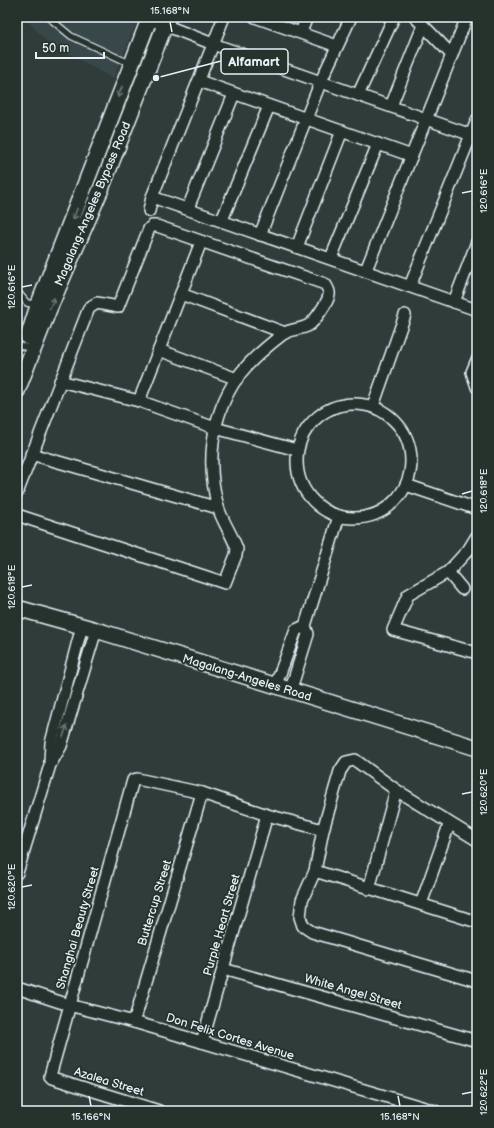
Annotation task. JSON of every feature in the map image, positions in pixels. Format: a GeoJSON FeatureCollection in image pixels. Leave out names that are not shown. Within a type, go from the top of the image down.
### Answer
{"type":"FeatureCollection","features":[{"type":"Feature","properties":{"kind":"street"},"geometry":{"type":"LineString","coordinates":[[149,211],[152,197],[224,17]]}},
{"type":"Feature","properties":{"kind":"street"},"geometry":{"type":"LineString","coordinates":[[255,17],[337,46]]}},
{"type":"Feature","properties":{"kind":"street"},"geometry":{"type":"LineString","coordinates":[[301,32],[307,17]]}},
{"type":"Feature","properties":{"kind":"street"},"geometry":{"type":"LineString","coordinates":[[260,235],[321,81],[351,17]]}},
{"type":"Feature","properties":{"kind":"street"},"geometry":{"type":"LineString","coordinates":[[358,95],[394,17]]}},
{"type":"Feature","properties":{"kind":"street"},"geometry":{"type":"LineString","coordinates":[[415,17],[452,55]]}},
{"type":"Feature","properties":{"kind":"street"},"geometry":{"type":"LineString","coordinates":[[366,270],[467,17]]}},
{"type":"Feature","properties":{"kind":"street"},"geometry":{"type":"LineString","coordinates":[[473,17],[477,20]]}},
{"type":"Feature","properties":{"kind":"street","name":"Magalang-Angeles Bypass Road"},"geometry":{"type":"LineString","coordinates":[[17,392],[49,309],[101,189],[139,67],[150,18]]}},
{"type":"Feature","properties":{"kind":"street"},"geometry":{"type":"LineString","coordinates":[[150,18],[166,21],[213,44],[474,136]]}},
{"type":"Feature","properties":{"kind":"street","name":"Magalang-Angeles Bypass Road"},"geometry":{"type":"LineString","coordinates":[[17,366],[21,346],[139,67],[166,21]]}},
{"type":"Feature","properties":{"kind":"street"},"geometry":{"type":"LineString","coordinates":[[391,106],[423,26]]}},
{"type":"Feature","properties":{"kind":"street"},"geometry":{"type":"LineString","coordinates":[[199,81],[412,156]]}},
{"type":"Feature","properties":{"kind":"street"},"geometry":{"type":"LineString","coordinates":[[188,208],[234,94]]}},
{"type":"Feature","properties":{"kind":"street"},"geometry":{"type":"LineString","coordinates":[[222,220],[269,106]]}},
{"type":"Feature","properties":{"kind":"street"},"geometry":{"type":"LineString","coordinates":[[410,286],[474,136],[477,120]]}},
{"type":"Feature","properties":{"kind":"street"},"geometry":{"type":"LineString","coordinates":[[297,247],[342,131]]}},
{"type":"Feature","properties":{"kind":"street"},"geometry":{"type":"LineString","coordinates":[[332,258],[378,144]]}},
{"type":"Feature","properties":{"kind":"street"},"geometry":{"type":"LineString","coordinates":[[152,197],[188,208],[260,235],[332,258],[477,310]]}},
{"type":"Feature","properties":{"kind":"street"},"geometry":{"type":"LineString","coordinates":[[17,493],[89,308],[97,303],[118,307],[149,229],[152,226],[157,226],[325,284],[329,295],[314,321],[302,328],[285,332],[252,360],[237,378],[220,409],[211,452],[212,480],[218,508],[236,549],[236,555],[225,583],[17,515]]}},
{"type":"Feature","properties":{"kind":"street"},"geometry":{"type":"LineString","coordinates":[[139,401],[201,242]]}},
{"type":"Feature","properties":{"kind":"street"},"geometry":{"type":"LineString","coordinates":[[454,302],[477,242]]}},
{"type":"Feature","properties":{"kind":"street"},"geometry":{"type":"LineString","coordinates":[[181,294],[285,332]]}},
{"type":"Feature","properties":{"kind":"street"},"geometry":{"type":"LineString","coordinates":[[373,406],[405,315]]}},
{"type":"Feature","properties":{"kind":"street"},"geometry":{"type":"LineString","coordinates":[[159,350],[237,378]]}},
{"type":"Feature","properties":{"kind":"street"},"geometry":{"type":"LineString","coordinates":[[477,360],[472,372],[477,387]]}},
{"type":"Feature","properties":{"kind":"street"},"geometry":{"type":"LineString","coordinates":[[60,381],[139,401],[215,428],[297,450]]}},
{"type":"Feature","properties":{"kind":"street"},"geometry":{"type":"LineString","coordinates":[[352,403],[373,406],[389,415],[399,426],[408,443],[411,461],[406,485],[389,506],[377,514],[361,518],[339,516],[327,512],[310,498],[301,483],[296,465],[297,450],[303,433],[316,417],[332,407],[352,403]]}},
{"type":"Feature","properties":{"kind":"street"},"geometry":{"type":"LineString","coordinates":[[31,454],[218,508]]}},
{"type":"Feature","properties":{"kind":"street"},"geometry":{"type":"LineString","coordinates":[[406,485],[477,509]]}},
{"type":"Feature","properties":{"kind":"street"},"geometry":{"type":"LineString","coordinates":[[290,692],[308,634],[305,626],[339,516]]}},
{"type":"Feature","properties":{"kind":"street"},"geometry":{"type":"LineString","coordinates":[[477,536],[469,549],[448,572],[408,595],[393,630],[477,654]]}},
{"type":"Feature","properties":{"kind":"street"},"geometry":{"type":"LineString","coordinates":[[448,572],[462,589]]}},
{"type":"Feature","properties":{"kind":"street","name":"Magalang-Angeles Road"},"geometry":{"type":"LineString","coordinates":[[17,608],[89,628],[290,692],[477,748]]}},
{"type":"Feature","properties":{"kind":"street"},"geometry":{"type":"LineString","coordinates":[[275,687],[296,630],[305,626]]}},
{"type":"Feature","properties":{"kind":"street"},"geometry":{"type":"LineString","coordinates":[[50,765],[51,743],[67,682],[73,661],[89,628]]}},
{"type":"Feature","properties":{"kind":"street"},"geometry":{"type":"LineString","coordinates":[[17,873],[50,765],[60,746],[86,665],[89,628]]}},
{"type":"Feature","properties":{"kind":"street"},"geometry":{"type":"LineString","coordinates":[[73,661],[86,665]]}},
{"type":"Feature","properties":{"kind":"street"},"geometry":{"type":"LineString","coordinates":[[67,682],[80,685]]}},
{"type":"Feature","properties":{"kind":"street"},"geometry":{"type":"LineString","coordinates":[[59,713],[70,716]]}},
{"type":"Feature","properties":{"kind":"street"},"geometry":{"type":"LineString","coordinates":[[477,840],[450,825],[396,790],[355,760],[346,762],[340,771],[324,830],[315,871],[302,900],[300,917],[303,926],[312,932],[477,981]]}},
{"type":"Feature","properties":{"kind":"street","name":"Shanghai Beauty Street"},"geometry":{"type":"LineString","coordinates":[[52,1078],[50,1072],[133,780],[137,779],[202,793]]}},
{"type":"Feature","properties":{"kind":"street"},"geometry":{"type":"LineString","coordinates":[[369,889],[396,790]]}},
{"type":"Feature","properties":{"kind":"street"},"geometry":{"type":"LineString","coordinates":[[202,793],[267,815],[324,830]]}},
{"type":"Feature","properties":{"kind":"street","name":"Buttercup Street"},"geometry":{"type":"LineString","coordinates":[[134,1022],[202,793]]}},
{"type":"Feature","properties":{"kind":"street","name":"Purple Heart Street"},"geometry":{"type":"LineString","coordinates":[[202,1042],[267,815]]}},
{"type":"Feature","properties":{"kind":"street"},"geometry":{"type":"LineString","coordinates":[[421,904],[450,825]]}},
{"type":"Feature","properties":{"kind":"street"},"geometry":{"type":"LineString","coordinates":[[315,871],[477,922]]}},
{"type":"Feature","properties":{"kind":"street","name":"White Angel Street"},"geometry":{"type":"LineString","coordinates":[[223,969],[477,1041]]}},
{"type":"Feature","properties":{"kind":"street","name":"Don Felix Cortes Avenue"},"geometry":{"type":"LineString","coordinates":[[17,988],[70,1005],[134,1022],[435,1111]]}},
{"type":"Feature","properties":{"kind":"street","name":"Azalea Street"},"geometry":{"type":"LineString","coordinates":[[52,1078],[159,1111]]}},
{"type":"Feature","properties":{"kind":"lane"},"geometry":{"type":"LineString","coordinates":[[48,17],[71,36],[139,67]]}},
{"type":"Feature","properties":{"kind":"lane"},"geometry":{"type":"LineString","coordinates":[[17,291],[27,303],[38,306]]}},
{"type":"Feature","properties":{"kind":"shaded area"},"geometry":{"type":"Polygon","coordinates":[[[24,17],[139,17],[113,79],[45,40],[24,17]]]}},
{"type":"Feature","properties":{"kind":"place","name":"Alfamart"},"geometry":{"type":"Point","coordinates":[156,78]}}]}
